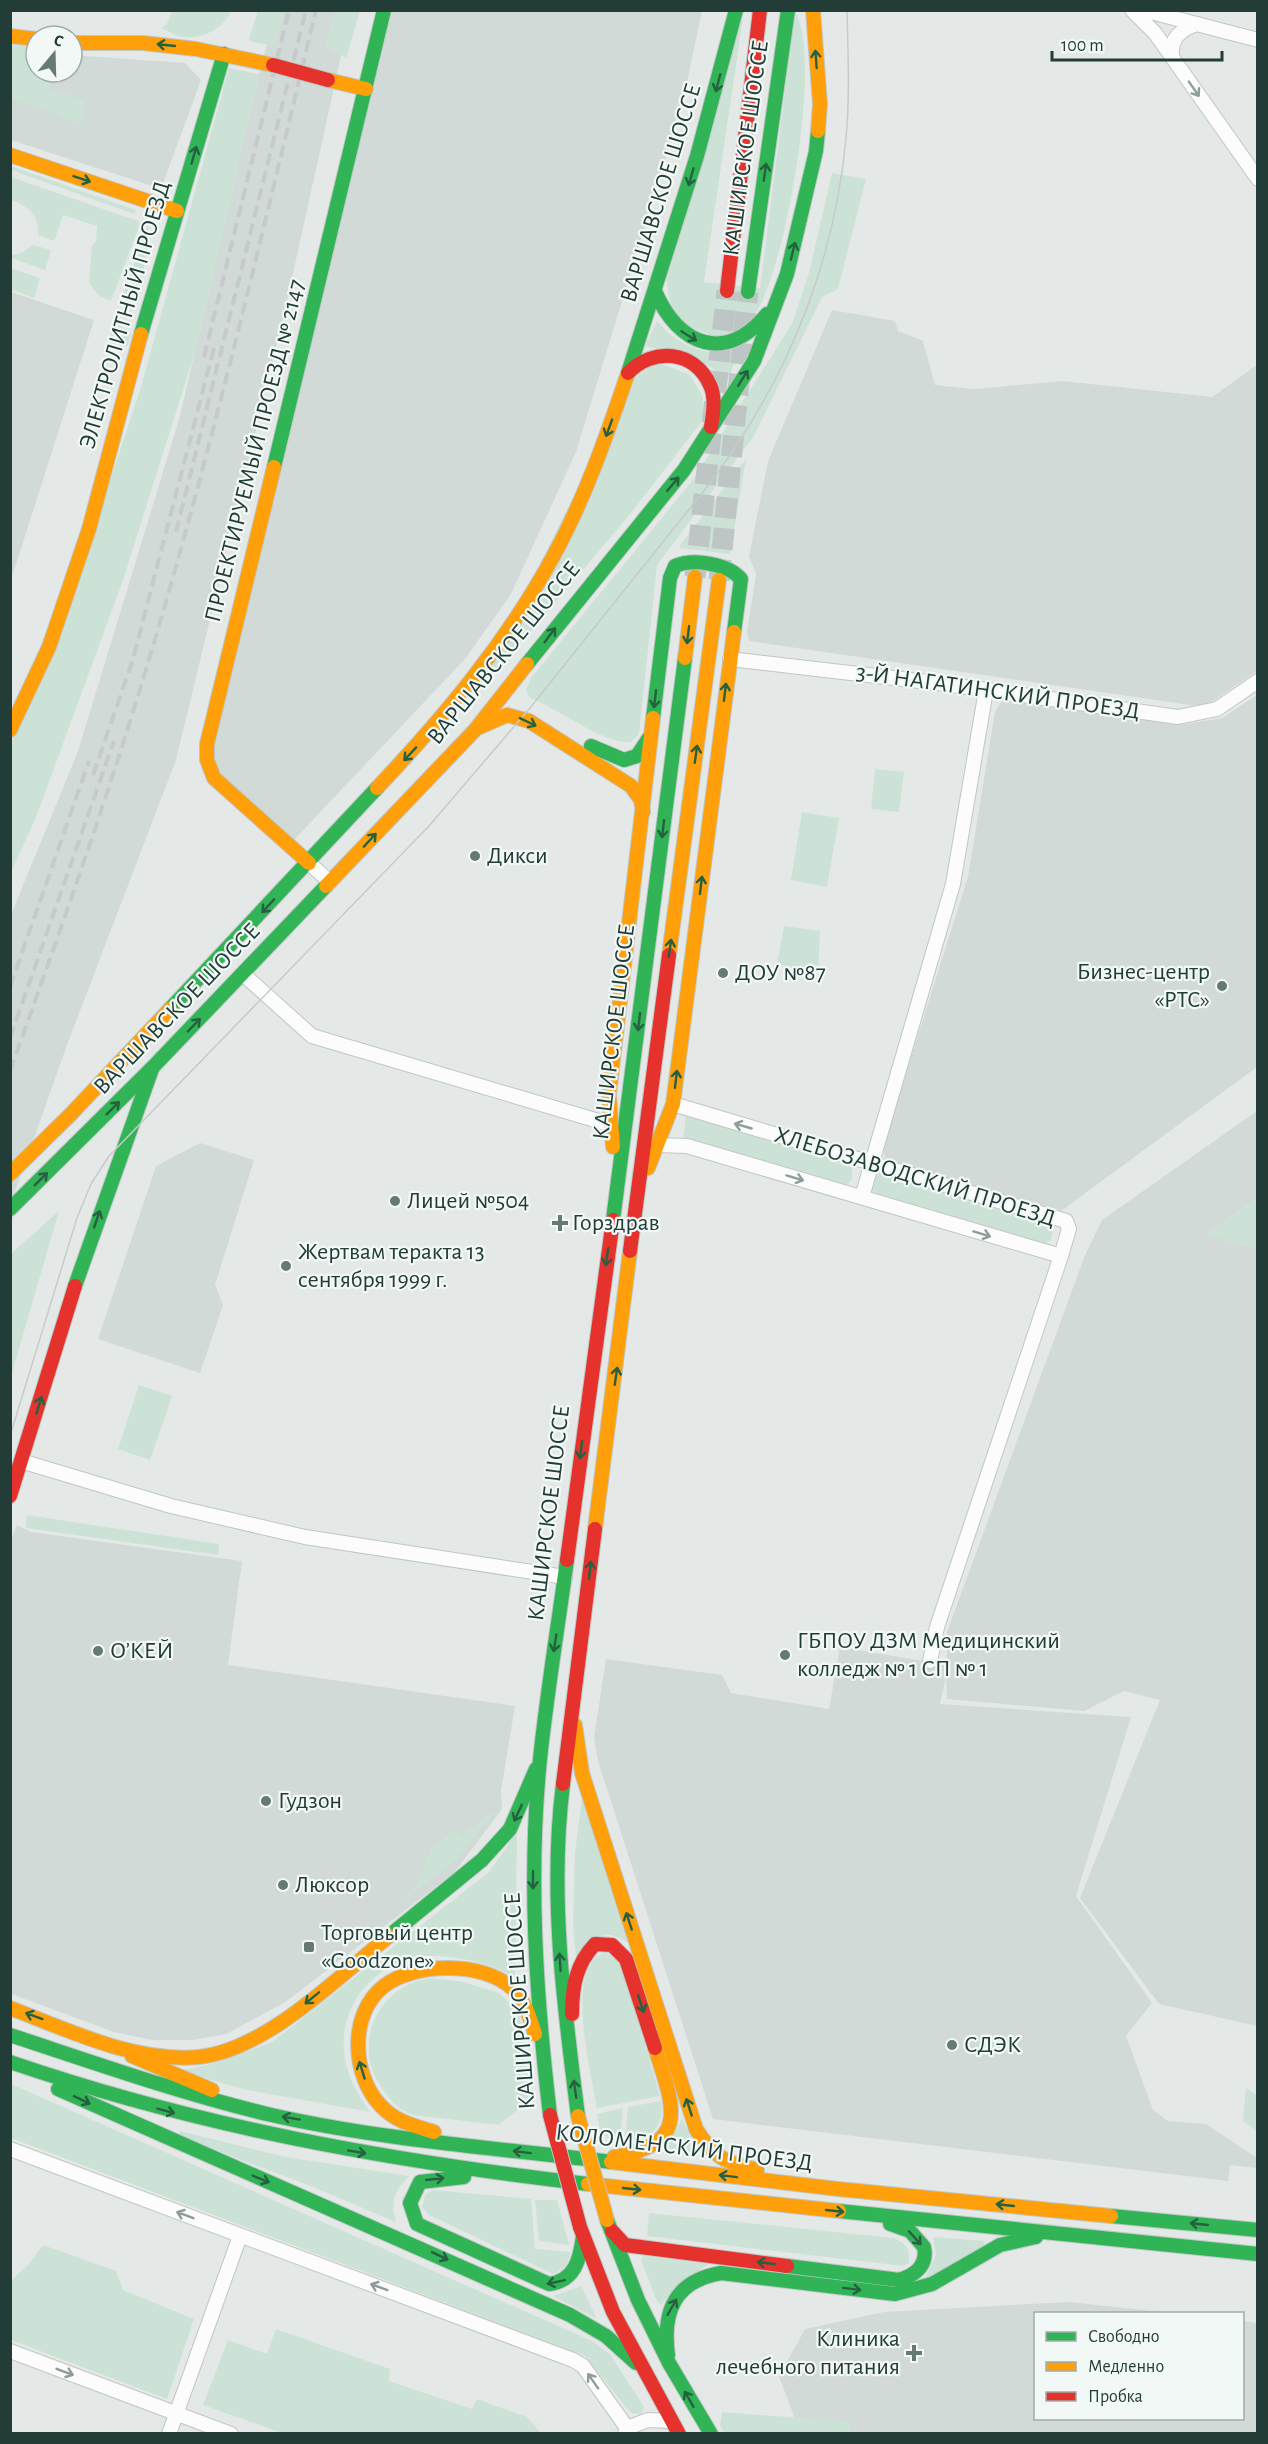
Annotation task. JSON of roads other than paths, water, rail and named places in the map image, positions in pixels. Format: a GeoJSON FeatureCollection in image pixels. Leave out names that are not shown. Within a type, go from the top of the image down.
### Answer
{"type":"FeatureCollection","features":[{"type":"Feature","properties":{"kind":"main road","name":"ПРОЕКТИРУЕМЫЙ ПРОЕЗД № 2147"},"geometry":{"type":"LineString","coordinates":[[309,863],[214,778],[207,760],[207,744],[384,10]]}},
{"type":"Feature","properties":{"kind":"main road","name":"ВАРШАВСКОЕ ШОССЕ"},"geometry":{"type":"LineString","coordinates":[[10,1174],[71,1114],[309,863],[453,706],[526,602],[565,535],[596,464],[655,291],[708,121],[736,10]]}},
{"type":"Feature","properties":{"kind":"main road","name":"КАШИРСКОЕ ШОССЕ"},"geometry":{"type":"LineString","coordinates":[[727,291],[760,10]]}},
{"type":"Feature","properties":{"kind":"main road","name":"КАШИРСКОЕ ШОССЕ"},"geometry":{"type":"LineString","coordinates":[[748,292],[788,10]]}},
{"type":"Feature","properties":{"kind":"main road","name":"ВАРШАВСКОЕ ШОССЕ"},"geometry":{"type":"LineString","coordinates":[[10,1209],[153,1067],[475,730],[587,587],[684,470],[754,361],[787,273],[816,151],[820,104],[813,10]]}},
{"type":"Feature","properties":{"kind":"main road"},"geometry":{"type":"LineString","coordinates":[[84,43],[143,43],[224,54],[366,89]]}},
{"type":"Feature","properties":{"kind":"main road","name":"ЭЛЕКТРОЛИТНЫЙ ПРОЕЗД"},"geometry":{"type":"LineString","coordinates":[[10,730],[49,647],[89,529],[130,372],[224,54]]}},
{"type":"Feature","properties":{"kind":"main road"},"geometry":{"type":"LineString","coordinates":[[10,154],[177,211]]}},
{"type":"Feature","properties":{"kind":"main road"},"geometry":{"type":"LineString","coordinates":[[655,291],[662,309],[680,331],[699,343],[725,344],[748,334],[775,307]]}},
{"type":"Feature","properties":{"kind":"main road"},"geometry":{"type":"LineString","coordinates":[[628,373],[642,360],[654,357],[669,356],[686,360],[698,369],[710,385],[713,407],[711,427]]}},
{"type":"Feature","properties":{"kind":"main road"},"geometry":{"type":"LineString","coordinates":[[615,1199],[609,1094],[670,578],[675,566],[684,562],[725,567],[734,571],[741,579],[673,1104],[637,1193]]}},
{"type":"Feature","properties":{"kind":"main road","name":"КАШИРСКОЕ ШОССЕ"},"geometry":{"type":"LineString","coordinates":[[679,2433],[644,2373],[613,2312],[582,2232],[550,2115],[534,1949],[533,1838],[540,1759],[695,577]]}},
{"type":"Feature","properties":{"kind":"main road","name":"КАШИРСКОЕ ШОССЕ"},"geometry":{"type":"LineString","coordinates":[[711,2433],[669,2363],[638,2300],[608,2224],[578,2116],[562,1996],[557,1914],[561,1802],[572,1711],[637,1193],[719,580]]}},
{"type":"Feature","properties":{"kind":"main road"},"geometry":{"type":"LineString","coordinates":[[526,667],[518,686],[522,700],[619,761],[632,760],[642,754],[651,732]]}},
{"type":"Feature","properties":{"kind":"main road"},"geometry":{"type":"LineString","coordinates":[[475,730],[491,720],[507,715],[529,721],[631,786],[641,800],[643,818]]}},
{"type":"Feature","properties":{"kind":"main road"},"geometry":{"type":"LineString","coordinates":[[10,1496],[89,1242],[153,1067]]}},
{"type":"Feature","properties":{"kind":"main road"},"geometry":{"type":"LineString","coordinates":[[572,1711],[582,1773],[696,2129],[708,2150],[725,2162],[838,2189]]}},
{"type":"Feature","properties":{"kind":"main road"},"geometry":{"type":"LineString","coordinates":[[10,2008],[111,2043],[171,2056],[198,2057],[248,2043],[282,2022],[482,1860],[510,1829],[540,1759]]}},
{"type":"Feature","properties":{"kind":"main road"},"geometry":{"type":"LineString","coordinates":[[571,2062],[572,1992],[578,1968],[588,1950],[595,1944],[612,1945],[626,1959],[673,2104],[673,2116],[666,2134],[657,2144],[638,2153],[592,2160]]}},
{"type":"Feature","properties":{"kind":"main road"},"geometry":{"type":"LineString","coordinates":[[494,2148],[414,2126],[399,2120],[382,2107],[369,2090],[360,2069],[357,2048],[362,2018],[372,1999],[385,1985],[401,1975],[431,1967],[490,1975],[502,1979],[521,1998],[529,2013],[543,2061]]}},
{"type":"Feature","properties":{"kind":"main road"},"geometry":{"type":"LineString","coordinates":[[58,2025],[269,2114]]}},
{"type":"Feature","properties":{"kind":"main road","name":"КОЛОМЕНСКИЙ ПРОЕЗД"},"geometry":{"type":"LineString","coordinates":[[10,2035],[179,2091],[269,2114],[373,2133],[838,2189],[1257,2230]]}},
{"type":"Feature","properties":{"kind":"main road"},"geometry":{"type":"LineString","coordinates":[[10,2064],[171,2143],[410,2241],[590,2327],[621,2348],[644,2373]]}},
{"type":"Feature","properties":{"kind":"main road","name":"КОЛОМЕНСКИЙ ПРОЕЗД"},"geometry":{"type":"LineString","coordinates":[[10,2064],[123,2100],[214,2123],[310,2144],[511,2176],[1257,2254]]}},
{"type":"Feature","properties":{"kind":"main road"},"geometry":{"type":"LineString","coordinates":[[511,2176],[430,2179],[420,2182],[408,2203],[410,2212],[417,2224],[549,2284],[566,2280],[577,2267],[582,2232]]}},
{"type":"Feature","properties":{"kind":"main road"},"geometry":{"type":"LineString","coordinates":[[608,2224],[625,2245],[636,2247],[899,2280],[918,2274],[924,2264],[925,2251],[919,2239],[911,2231],[863,2214]]}},
{"type":"Feature","properties":{"kind":"main road"},"geometry":{"type":"LineString","coordinates":[[669,2363],[665,2340],[667,2316],[680,2294],[704,2276],[721,2272],[895,2294],[912,2293],[931,2286],[1015,2241],[1030,2237],[1099,2238]]}},
{"type":"Feature","properties":{"kind":"street"},"geometry":{"type":"LineString","coordinates":[[1132,10],[1155,33],[1257,179]]}},
{"type":"Feature","properties":{"kind":"street"},"geometry":{"type":"LineString","coordinates":[[1143,10],[1257,40]]}},
{"type":"Feature","properties":{"kind":"street"},"geometry":{"type":"LineString","coordinates":[[1172,57],[1172,43],[1176,36],[1197,24]]}},
{"type":"Feature","properties":{"kind":"street","name":"3-Й НАГАТИНСКИЙ ПРОЕЗД"},"geometry":{"type":"LineString","coordinates":[[730,659],[986,690],[1178,717],[1217,709],[1257,681]]}},
{"type":"Feature","properties":{"kind":"street"},"geometry":{"type":"LineString","coordinates":[[862,1197],[870,1163],[953,884],[986,690]]}},
{"type":"Feature","properties":{"kind":"street"},"geometry":{"type":"LineString","coordinates":[[309,863],[330,882]]}},
{"type":"Feature","properties":{"kind":"street"},"geometry":{"type":"LineString","coordinates":[[243,974],[312,1035],[612,1125]]}},
{"type":"Feature","properties":{"kind":"street","name":"ХЛЕБОЗАВОДСКИЙ ПРОЕЗД"},"geometry":{"type":"LineString","coordinates":[[658,1145],[687,1146],[1061,1256],[1069,1229],[1066,1221],[1058,1217],[673,1104]]}},
{"type":"Feature","properties":{"kind":"street"},"geometry":{"type":"LineString","coordinates":[[930,1661],[937,1627],[1061,1256]]}},
{"type":"Feature","properties":{"kind":"street"},"geometry":{"type":"LineString","coordinates":[[21,1461],[171,1506],[305,1537],[565,1577]]}},
{"type":"Feature","properties":{"kind":"street"},"geometry":{"type":"LineString","coordinates":[[10,2149],[573,2360],[583,2366],[626,2431],[648,2420],[671,2421]]}},
{"type":"Feature","properties":{"kind":"street"},"geometry":{"type":"LineString","coordinates":[[169,2433],[240,2236]]}},
{"type":"Feature","properties":{"kind":"street"},"geometry":{"type":"LineString","coordinates":[[10,2351],[231,2433]]}},
{"type":"Feature","properties":{"kind":"tunnel"},"geometry":{"type":"LineString","coordinates":[[695,577],[727,291]]}},
{"type":"Feature","properties":{"kind":"tunnel"},"geometry":{"type":"LineString","coordinates":[[719,580],[748,292]]}},
{"type":"Feature","properties":{"kind":"tram line"},"geometry":{"type":"LineString","coordinates":[[10,1436],[77,1218],[91,1184],[109,1156],[429,826],[530,708],[703,492],[732,453],[757,412],[800,326],[817,280],[830,234],[840,187],[846,138],[847,10]]}},
{"type":"Feature","properties":{"kind":"railway"},"geometry":{"type":"LineString","coordinates":[[204,357],[289,10]]}},
{"type":"Feature","properties":{"kind":"railway"},"geometry":{"type":"LineString","coordinates":[[176,532],[306,10]]}},
{"type":"Feature","properties":{"kind":"railway"},"geometry":{"type":"LineString","coordinates":[[10,1071],[98,819],[171,585],[236,340],[316,10]]}},
{"type":"Feature","properties":{"kind":"railway"},"geometry":{"type":"LineString","coordinates":[[93,775],[133,659],[214,348]]}},
{"type":"Feature","properties":{"kind":"railway"},"geometry":{"type":"LineString","coordinates":[[10,1038],[114,741]]}},
{"type":"Feature","properties":{"kind":"railway"},"geometry":{"type":"LineString","coordinates":[[10,987],[89,761]]}},
{"type":"Feature","properties":{"kind":"place","name":"Дикси"},"geometry":{"type":"Point","coordinates":[475,856]}},
{"type":"Feature","properties":{"kind":"place","name":"ДОУ №87"},"geometry":{"type":"Point","coordinates":[723,973]}},
{"type":"Feature","properties":{"kind":"place","name":"Бизнес-центр «РТС»"},"geometry":{"type":"Point","coordinates":[1222,986]}},
{"type":"Feature","properties":{"kind":"place","name":"Лицей №504"},"geometry":{"type":"Point","coordinates":[395,1201]}},
{"type":"Feature","properties":{"kind":"place","name":"Горздрав"},"geometry":{"type":"Point","coordinates":[560,1223]}},
{"type":"Feature","properties":{"kind":"place","name":"Жертвам теракта 13 сентября 1999 г."},"geometry":{"type":"Point","coordinates":[286,1266]}},
{"type":"Feature","properties":{"kind":"place","name":"О’КЕЙ"},"geometry":{"type":"Point","coordinates":[98,1651]}},
{"type":"Feature","properties":{"kind":"place","name":"ГБПОУ ДЗМ Медицинский колледж № 1 СП № 1"},"geometry":{"type":"Point","coordinates":[785,1655]}},
{"type":"Feature","properties":{"kind":"place","name":"Гудзон"},"geometry":{"type":"Point","coordinates":[266,1801]}},
{"type":"Feature","properties":{"kind":"place","name":"Люксор"},"geometry":{"type":"Point","coordinates":[283,1885]}},
{"type":"Feature","properties":{"kind":"place","name":"Торговый центр «Goodzone»"},"geometry":{"type":"Point","coordinates":[309,1947]}},
{"type":"Feature","properties":{"kind":"place","name":"СДЭК"},"geometry":{"type":"Point","coordinates":[952,2045]}},
{"type":"Feature","properties":{"kind":"place","name":"Клиника лечебного питания"},"geometry":{"type":"Point","coordinates":[914,2353]}}]}
